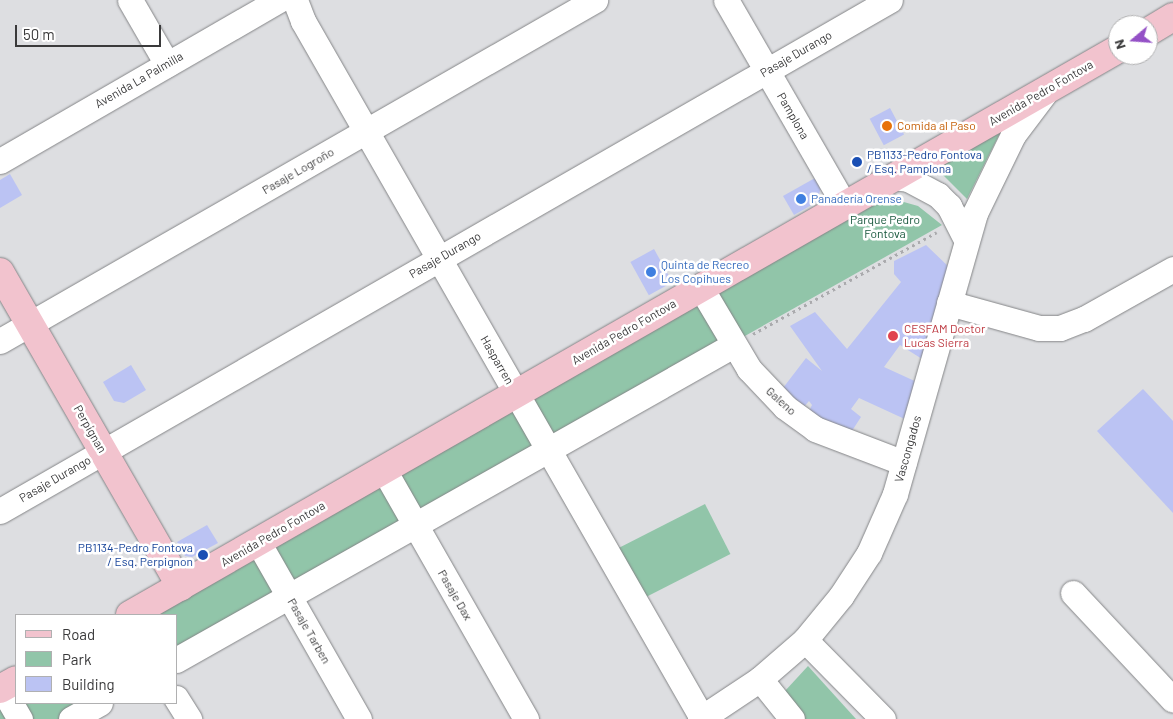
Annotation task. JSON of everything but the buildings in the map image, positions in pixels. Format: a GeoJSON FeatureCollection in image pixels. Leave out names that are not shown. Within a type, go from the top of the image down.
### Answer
{"type":"FeatureCollection","features":[{"type":"Feature","properties":{"kind":"main road","name":"Avenida Pedro Fontova"},"geometry":{"type":"LineString","coordinates":[[132,614],[1108,55]]}},
{"type":"Feature","properties":{"kind":"main road","name":"Perpignan"},"geometry":{"type":"LineString","coordinates":[[0,272],[181,587]]}},
{"type":"Feature","properties":{"kind":"street"},"geometry":{"type":"LineString","coordinates":[[130,0],[167,64]]}},
{"type":"Feature","properties":{"kind":"street","name":"Avenida La Palmilla"},"geometry":{"type":"LineString","coordinates":[[0,161],[279,0]]}},
{"type":"Feature","properties":{"kind":"street","name":"Hasparren"},"geometry":{"type":"LineString","coordinates":[[295,0],[303,21],[701,718]]}},
{"type":"Feature","properties":{"kind":"street","name":"Pasaje Logroño"},"geometry":{"type":"LineString","coordinates":[[0,341],[595,0]]}},
{"type":"Feature","properties":{"kind":"street","name":"Pamplona"},"geometry":{"type":"LineString","coordinates":[[726,0],[844,206]]}},
{"type":"Feature","properties":{"kind":"street","name":"Pasaje Durango"},"geometry":{"type":"LineString","coordinates":[[0,511],[890,0]]}},
{"type":"Feature","properties":{"kind":"street","name":"Vascongados"},"geometry":{"type":"LineString","coordinates":[[701,718],[760,679],[805,640],[842,596],[869,553],[904,463],[948,303],[962,230],[997,162],[1030,109],[1051,87]]}},
{"type":"Feature","properties":{"kind":"street"},"geometry":{"type":"LineString","coordinates":[[894,177],[924,186],[949,206],[962,230]]}},
{"type":"Feature","properties":{"kind":"street"},"geometry":{"type":"LineString","coordinates":[[948,303],[1039,328],[1060,328],[1084,319],[1173,269]]}},
{"type":"Feature","properties":{"kind":"street","name":"Galeno"},"geometry":{"type":"LineString","coordinates":[[701,288],[732,346],[784,407],[815,428],[904,463]]}},
{"type":"Feature","properties":{"kind":"street"},"geometry":{"type":"LineString","coordinates":[[178,659],[732,346]]}},
{"type":"Feature","properties":{"kind":"street","name":"Pasaje Dax"},"geometry":{"type":"LineString","coordinates":[[384,470],[526,719]]}},
{"type":"Feature","properties":{"kind":"street","name":"Pasaje Tarben"},"geometry":{"type":"LineString","coordinates":[[258,542],[359,719]]}},
{"type":"Feature","properties":{"kind":"street"},"geometry":{"type":"LineString","coordinates":[[1073,594],[1173,700]]}},
{"type":"Feature","properties":{"kind":"street"},"geometry":{"type":"LineString","coordinates":[[805,640],[883,719]]}},
{"type":"Feature","properties":{"kind":"street"},"geometry":{"type":"LineString","coordinates":[[760,679],[792,719]]}},
{"type":"Feature","properties":{"kind":"street"},"geometry":{"type":"LineString","coordinates":[[6,686],[20,719]]}},
{"type":"Feature","properties":{"kind":"street"},"geometry":{"type":"LineString","coordinates":[[178,701],[189,719]]}},
{"type":"Feature","properties":{"kind":"street"},"geometry":{"type":"LineString","coordinates":[[72,719],[98,704]]}},
{"type":"Feature","properties":{"kind":"path"},"geometry":{"type":"LineString","coordinates":[[732,346],[962,230]]}},
{"type":"Feature","properties":{"kind":"green space"},"geometry":{"type":"Polygon","coordinates":[[[1004,125],[967,199],[934,166],[1004,125]]]}},
{"type":"Feature","properties":{"kind":"green space","name":"Parque Pedro Fontova"},"geometry":{"type":"Polygon","coordinates":[[[886,197],[918,206],[942,225],[178,655],[178,614],[149,614],[886,197]]]}},
{"type":"Feature","properties":{"kind":"green space"},"geometry":{"type":"Polygon","coordinates":[[[705,504],[730,554],[643,598],[618,548],[705,504]]]}},
{"type":"Feature","properties":{"kind":"green space"},"geometry":{"type":"Polygon","coordinates":[[[808,666],[856,719],[805,719],[785,691],[808,666]]]}},
{"type":"Feature","properties":{"kind":"green space"},"geometry":{"type":"Polygon","coordinates":[[[0,699],[15,704],[92,704],[65,719],[0,719],[0,699]]]}},
{"type":"Feature","properties":{"kind":"place","name":"Comida al Paso"},"geometry":{"type":"Point","coordinates":[887,126]}},
{"type":"Feature","properties":{"kind":"place","name":"PB1133-Pedro Fontova / Esq. Pamplona"},"geometry":{"type":"Point","coordinates":[857,162]}},
{"type":"Feature","properties":{"kind":"place","name":"Panadería Orense"},"geometry":{"type":"Point","coordinates":[801,199]}},
{"type":"Feature","properties":{"kind":"place","name":"Quinta de Recreo Los Copihues"},"geometry":{"type":"Point","coordinates":[651,272]}},
{"type":"Feature","properties":{"kind":"place","name":"CESFAM Doctor Lucas Sierra"},"geometry":{"type":"Point","coordinates":[893,336]}},
{"type":"Feature","properties":{"kind":"place","name":"PB1134-Pedro Fontova / Esq. Perpignon"},"geometry":{"type":"Point","coordinates":[203,555]}}]}
